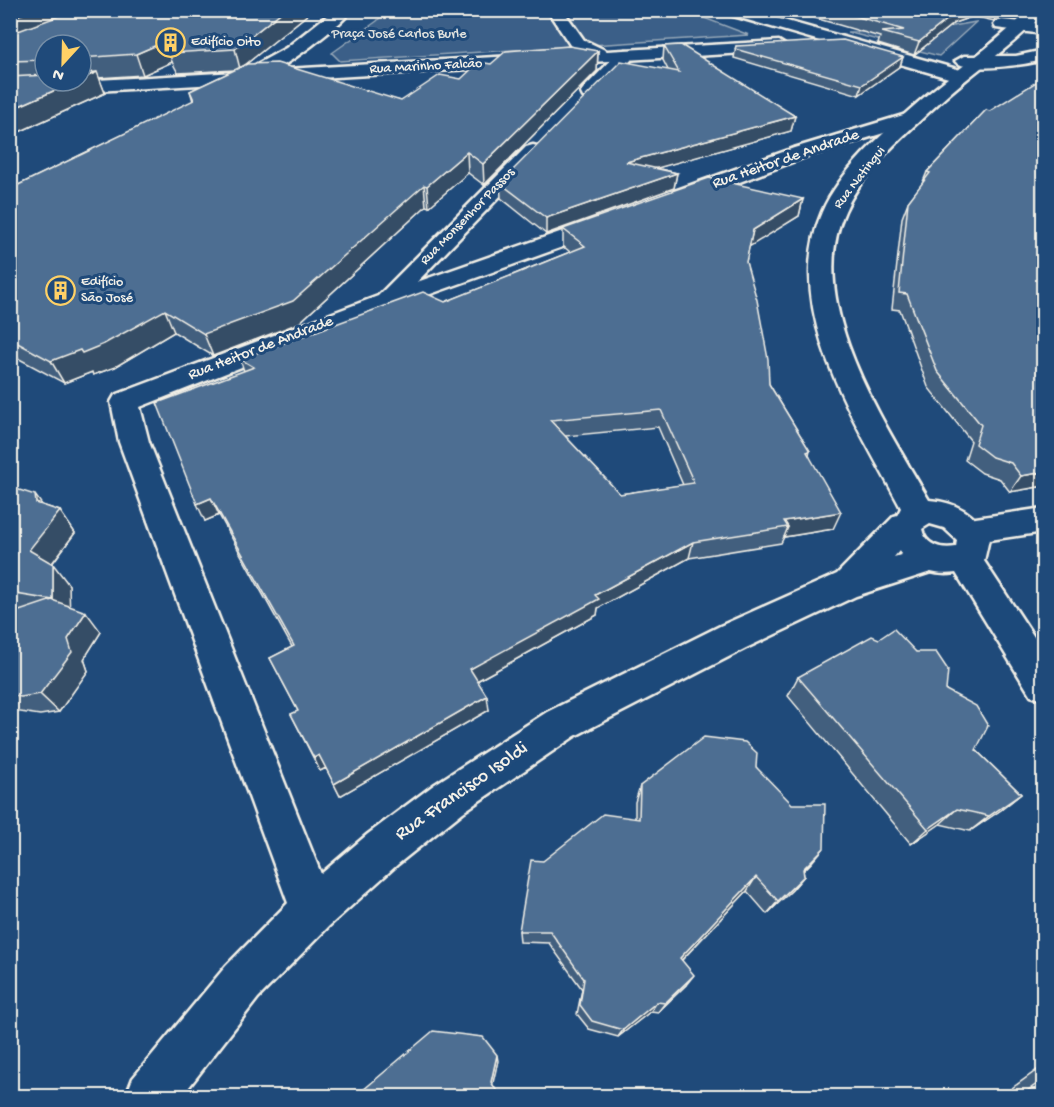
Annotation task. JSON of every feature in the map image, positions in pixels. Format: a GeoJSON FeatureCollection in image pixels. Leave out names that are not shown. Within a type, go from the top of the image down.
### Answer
{"type":"FeatureCollection","features":[{"type":"Feature","properties":{"kind":"street"},"geometry":{"type":"LineString","coordinates":[[203,99],[245,78],[324,30],[344,10]]}},
{"type":"Feature","properties":{"kind":"street"},"geometry":{"type":"LineString","coordinates":[[555,10],[578,44],[616,56],[576,106]]}},
{"type":"Feature","properties":{"kind":"street"},"geometry":{"type":"LineString","coordinates":[[729,10],[841,42],[967,67],[1044,55]]}},
{"type":"Feature","properties":{"kind":"street","name":"Rua Natingui"},"geometry":{"type":"LineString","coordinates":[[912,519],[837,351],[823,304],[820,267],[823,244],[834,210],[872,160],[910,119],[967,67],[1027,19]]}},
{"type":"Feature","properties":{"kind":"street","name":"Rua Marinho Falcão"},"geometry":{"type":"LineString","coordinates":[[10,92],[841,42]]}},
{"type":"Feature","properties":{"kind":"street","name":"Rua Heitor de Andrade"},"geometry":{"type":"LineString","coordinates":[[665,202],[801,152],[910,119]]}},
{"type":"Feature","properties":{"kind":"street","name":"Rua Monsenhor Passos"},"geometry":{"type":"LineString","coordinates":[[385,302],[543,140]]}},
{"type":"Feature","properties":{"kind":"street","name":"Rua Heitor de Andrade"},"geometry":{"type":"LineString","coordinates":[[313,910],[134,442],[125,402],[385,302],[620,218]]}},
{"type":"Feature","properties":{"kind":"street"},"geometry":{"type":"LineString","coordinates":[[1044,520],[967,545],[944,562],[931,559],[911,545],[905,535],[912,519],[941,513],[962,524],[967,545],[1044,684]]}},
{"type":"Feature","properties":{"kind":"street","name":"Rua Francisco Isoldi"},"geometry":{"type":"LineString","coordinates":[[846,585],[912,519]]}},
{"type":"Feature","properties":{"kind":"street","name":"Rua Francisco Isoldi"},"geometry":{"type":"LineString","coordinates":[[151,1096],[242,982],[313,910],[383,849],[449,798],[561,724],[733,637],[846,585],[931,559]]}},
{"type":"Feature","properties":{"kind":"green space","name":"Praça José Carlos Burle"},"geometry":{"type":"Polygon","coordinates":[[[387,10],[686,11],[749,35],[340,61],[332,53],[377,21],[387,10]]]}},
{"type":"Feature","properties":{"kind":"green space"},"geometry":{"type":"Polygon","coordinates":[[[976,22],[939,56],[847,32],[919,32],[976,22]]]}},
{"type":"Feature","properties":{"kind":"building"},"geometry":{"type":"Polygon","coordinates":[[[10,10],[33,10],[10,18],[10,10]]]}},
{"type":"Feature","properties":{"kind":"building"},"geometry":{"type":"Polygon","coordinates":[[[72,10],[284,10],[235,49],[171,53],[166,41],[136,54],[93,57],[93,33],[33,33],[33,60],[10,61],[10,34],[72,10]]]}},
{"type":"Feature","properties":{"kind":"building"},"geometry":{"type":"Polygon","coordinates":[[[834,10],[959,10],[919,42],[882,32],[904,30],[834,10]]]}},
{"type":"Feature","properties":{"kind":"building"},"geometry":{"type":"Polygon","coordinates":[[[843,40],[903,57],[862,85],[735,49],[736,46],[843,40]]]}},
{"type":"Feature","properties":{"kind":"building"},"geometry":{"type":"Polygon","coordinates":[[[681,45],[795,116],[626,162],[677,173],[546,218],[500,183],[621,61],[679,72],[664,46],[681,45]]]}},
{"type":"Feature","properties":{"kind":"building"},"geometry":{"type":"Polygon","coordinates":[[[569,46],[598,51],[483,164],[467,152],[427,186],[424,185],[293,301],[204,334],[165,310],[104,344],[82,353],[80,350],[51,361],[10,339],[10,189],[194,100],[190,91],[247,64],[277,63],[401,101],[440,75],[461,79],[479,62],[491,64],[506,51],[569,46]]]}},
{"type":"Feature","properties":{"kind":"building"},"geometry":{"type":"Polygon","coordinates":[[[33,76],[33,93],[49,93],[10,110],[10,77],[33,76]]]}},
{"type":"Feature","properties":{"kind":"building"},"geometry":{"type":"Polygon","coordinates":[[[1044,77],[1044,472],[1021,476],[1011,463],[992,457],[975,444],[981,425],[937,371],[907,294],[899,293],[908,202],[930,173],[927,172],[986,110],[990,111],[1044,77]]]}},
{"type":"Feature","properties":{"kind":"building"},"geometry":{"type":"Polygon","coordinates":[[[709,178],[803,199],[753,230],[746,262],[757,300],[768,359],[769,384],[810,451],[807,452],[841,512],[784,521],[788,527],[693,542],[595,595],[599,599],[470,669],[487,696],[334,784],[319,755],[314,758],[291,714],[298,711],[270,658],[294,646],[211,498],[197,504],[157,403],[254,367],[240,359],[423,292],[445,302],[585,246],[563,229],[709,178]],[[661,410],[550,420],[620,494],[694,483],[661,410]]]}},
{"type":"Feature","properties":{"kind":"building"},"geometry":{"type":"Polygon","coordinates":[[[10,487],[35,495],[36,503],[60,511],[29,550],[53,564],[53,600],[10,593],[10,487]]]}},
{"type":"Feature","properties":{"kind":"building"},"geometry":{"type":"Polygon","coordinates":[[[52,600],[86,612],[68,639],[72,652],[40,694],[21,697],[10,695],[10,614],[52,600]]]}},
{"type":"Feature","properties":{"kind":"building"},"geometry":{"type":"Polygon","coordinates":[[[894,629],[916,652],[936,652],[948,670],[946,690],[976,706],[988,726],[976,750],[1021,794],[989,816],[957,809],[928,829],[798,677],[872,636],[879,639],[894,629]]]}},
{"type":"Feature","properties":{"kind":"building"},"geometry":{"type":"Polygon","coordinates":[[[704,737],[745,742],[757,753],[756,767],[792,804],[825,804],[824,848],[803,869],[804,876],[778,901],[756,877],[680,958],[694,975],[665,1003],[657,1002],[623,1030],[592,1021],[580,1005],[584,979],[550,931],[519,931],[531,860],[543,861],[603,814],[639,819],[640,786],[704,737]]]}},
{"type":"Feature","properties":{"kind":"building"},"geometry":{"type":"Polygon","coordinates":[[[433,1031],[483,1037],[497,1055],[491,1082],[500,1096],[356,1096],[433,1031]]]}},
{"type":"Feature","properties":{"kind":"building"},"geometry":{"type":"Polygon","coordinates":[[[1044,1079],[1044,1096],[1020,1096],[1044,1079]]]}},
{"type":"Feature","properties":{"kind":"place","name":"Edifício Oito"},"geometry":{"type":"Point","coordinates":[170,42]}},
{"type":"Feature","properties":{"kind":"place","name":"Edifício São José"},"geometry":{"type":"Point","coordinates":[60,290]}}]}
